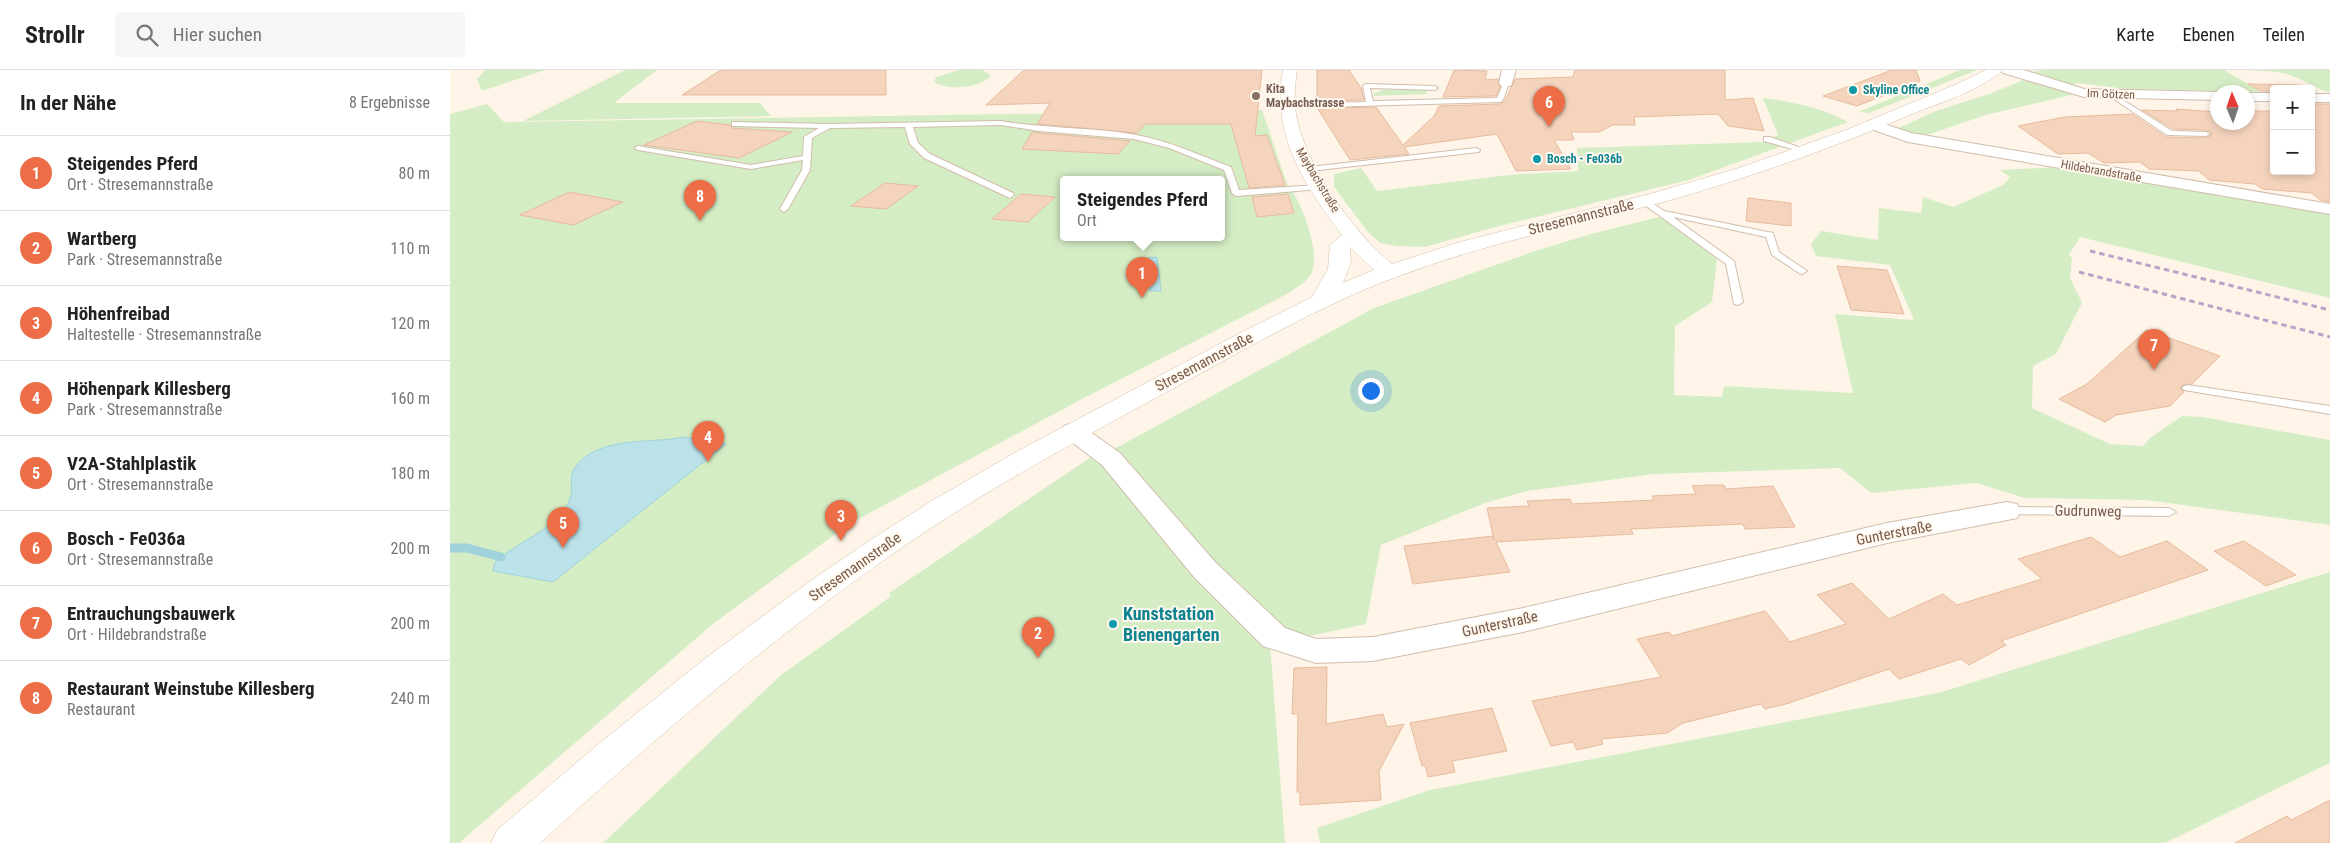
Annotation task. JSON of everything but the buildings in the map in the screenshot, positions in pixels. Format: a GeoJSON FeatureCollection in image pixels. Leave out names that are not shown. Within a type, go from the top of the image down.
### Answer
{"type":"FeatureCollection","features":[{"type":"Feature","properties":{"kind":"main road","name":"Maybachstraße"},"geometry":{"type":"LineString","coordinates":[[1290,70],[1287,106],[1294,138],[1320,187],[1353,236],[1370,256],[1389,272]]}},
{"type":"Feature","properties":{"kind":"main road","name":"Stresemannstraße"},"geometry":{"type":"LineString","coordinates":[[511,843],[601,763],[745,646],[809,599],[939,509],[1073,431],[1319,303],[1389,272],[1447,253],[1737,174],[1806,151],[1873,125],[1947,94],[1996,70]]}},
{"type":"Feature","properties":{"kind":"main road"},"geometry":{"type":"LineString","coordinates":[[1319,303],[1339,272],[1342,259],[1340,245],[1353,236],[1391,249],[1447,253]]}},
{"type":"Feature","properties":{"kind":"street","name":"Im Götzen"},"geometry":{"type":"LineString","coordinates":[[2008,70],[2032,76],[2063,89],[2110,94],[2210,96]]}},
{"type":"Feature","properties":{"kind":"street"},"geometry":{"type":"LineString","coordinates":[[2255,97],[2270,97]]}},
{"type":"Feature","properties":{"kind":"street"},"geometry":{"type":"LineString","coordinates":[[2315,98],[2330,98]]}},
{"type":"Feature","properties":{"kind":"street","name":"Hildebrandstraße"},"geometry":{"type":"LineString","coordinates":[[1873,125],[1908,137],[2330,210]]}},
{"type":"Feature","properties":{"kind":"street","name":"Gunterstraße"},"geometry":{"type":"LineString","coordinates":[[1073,431],[1111,459],[1206,570],[1274,637],[1316,651],[1374,649],[1523,620],[1887,533],[2006,510]]}},
{"type":"Feature","properties":{"kind":"lane"},"geometry":{"type":"LineString","coordinates":[[1287,106],[1500,100],[1507,76]]}},
{"type":"Feature","properties":{"kind":"lane"},"geometry":{"type":"LineString","coordinates":[[1370,104],[1366,86],[1435,88]]}},
{"type":"Feature","properties":{"kind":"lane"},"geometry":{"type":"LineString","coordinates":[[2110,94],[2170,133],[2206,134]]}},
{"type":"Feature","properties":{"kind":"lane"},"geometry":{"type":"LineString","coordinates":[[735,124],[830,126],[1001,122],[1027,129],[1113,135],[1153,141],[1228,170],[1236,192],[1320,187]]}},
{"type":"Feature","properties":{"kind":"lane"},"geometry":{"type":"LineString","coordinates":[[908,124],[914,144],[927,156],[1010,195]]}},
{"type":"Feature","properties":{"kind":"lane"},"geometry":{"type":"LineString","coordinates":[[784,209],[806,170],[808,137],[830,126]]}},
{"type":"Feature","properties":{"kind":"lane"},"geometry":{"type":"LineString","coordinates":[[1767,139],[1806,151]]}},
{"type":"Feature","properties":{"kind":"lane"},"geometry":{"type":"LineString","coordinates":[[638,148],[751,167],[771,165],[807,157]]}},
{"type":"Feature","properties":{"kind":"lane"},"geometry":{"type":"LineString","coordinates":[[1310,169],[1476,150]]}},
{"type":"Feature","properties":{"kind":"lane"},"geometry":{"type":"LineString","coordinates":[[1645,200],[1731,263],[1738,302]]}},
{"type":"Feature","properties":{"kind":"lane"},"geometry":{"type":"LineString","coordinates":[[1665,213],[1770,235],[1775,253],[1802,271]]}},
{"type":"Feature","properties":{"kind":"lane"},"geometry":{"type":"LineString","coordinates":[[2188,388],[2330,410]]}},
{"type":"Feature","properties":{"kind":"lane","name":"Gudrunweg"},"geometry":{"type":"LineString","coordinates":[[2006,510],[2169,512]]}},
{"type":"Feature","properties":{"kind":"green space"},"geometry":{"type":"Polygon","coordinates":[[[485,70],[545,70],[482,91],[477,79],[485,70]]]}},
{"type":"Feature","properties":{"kind":"green space"},"geometry":{"type":"Polygon","coordinates":[[[625,70],[657,70],[614,103],[760,103],[771,116],[523,121],[625,70]]]}},
{"type":"Feature","properties":{"kind":"green space"},"geometry":{"type":"Polygon","coordinates":[[[959,70],[983,70],[991,76],[980,83],[964,87],[947,87],[934,82],[936,77],[959,70]]]}},
{"type":"Feature","properties":{"kind":"green space"},"geometry":{"type":"Polygon","coordinates":[[[1960,70],[1977,70],[1869,113],[1858,112],[1960,70]]]}},
{"type":"Feature","properties":{"kind":"green space"},"geometry":{"type":"Polygon","coordinates":[[[2042,70],[2224,70],[2250,85],[2210,85],[2210,91],[2125,89],[2078,83],[2067,87],[2033,72],[2042,70]]]}},
{"type":"Feature","properties":{"kind":"green space"},"geometry":{"type":"Polygon","coordinates":[[[2224,70],[2330,70],[2330,93],[2287,74],[2265,71],[2224,70]]]}},
{"type":"Feature","properties":{"kind":"green space"},"geometry":{"type":"Polygon","coordinates":[[[2023,80],[2075,94],[1986,115],[1921,137],[1894,130],[1936,111],[1992,93],[2023,80]]]}},
{"type":"Feature","properties":{"kind":"green space"},"geometry":{"type":"Polygon","coordinates":[[[1383,90],[1426,90],[1427,94],[1374,96],[1374,93],[1383,90]]]}},
{"type":"Feature","properties":{"kind":"green space"},"geometry":{"type":"Polygon","coordinates":[[[1763,98],[1807,106],[1848,122],[1689,180],[1499,226],[1425,247],[1380,243],[1367,231],[1334,187],[1334,174],[1361,168],[1377,191],[1509,175],[1578,171],[1577,148],[1763,142],[1778,135],[1763,98]]]}},
{"type":"Feature","properties":{"kind":"green space"},"geometry":{"type":"Polygon","coordinates":[[[487,104],[504,122],[1262,110],[1287,184],[1293,191],[1304,214],[1312,241],[1314,265],[1307,280],[1287,294],[1082,399],[849,524],[713,624],[459,843],[450,843],[450,114],[487,104]]]}},
{"type":"Feature","properties":{"kind":"green space"},"geometry":{"type":"Polygon","coordinates":[[[2060,167],[2330,214],[2330,298],[2080,237],[2069,255],[2072,258],[2070,278],[2082,303],[2056,354],[2033,366],[2032,408],[2110,444],[2143,446],[2150,438],[2182,416],[2202,417],[2330,440],[2330,525],[2146,500],[2025,498],[1976,483],[1871,493],[1840,468],[1654,474],[1527,491],[1485,503],[1381,545],[1366,624],[1305,637],[1268,621],[1114,449],[1374,308],[1535,251],[1591,234],[1663,216],[1717,259],[1712,302],[1675,326],[1674,395],[1722,397],[1724,386],[1853,393],[1835,314],[1914,320],[1890,265],[1816,256],[1811,244],[1821,231],[1878,240],[1879,208],[1921,213],[1923,197],[1953,207],[2003,185],[2010,177],[2000,170],[2060,167]]]}},
{"type":"Feature","properties":{"kind":"green space"},"geometry":{"type":"Polygon","coordinates":[[[1097,453],[1270,642],[1285,843],[603,843],[781,675],[890,597],[889,593],[1097,453]]]}},
{"type":"Feature","properties":{"kind":"green space"},"geometry":{"type":"Polygon","coordinates":[[[2330,572],[2330,763],[2165,843],[1320,843],[1317,828],[1430,790],[1938,693],[2330,572]]]}},
{"type":"Feature","properties":{"kind":"water"},"geometry":{"type":"Polygon","coordinates":[[[1157,257],[1161,291],[1150,291],[1148,258],[1157,257]]]}},
{"type":"Feature","properties":{"kind":"water"},"geometry":{"type":"Polygon","coordinates":[[[684,437],[726,444],[553,582],[493,571],[495,562],[557,518],[567,505],[571,495],[571,479],[574,469],[584,458],[610,446],[684,437]]]}},
{"type":"Feature","properties":{"kind":"waterway"},"geometry":{"type":"LineString","coordinates":[[450,548],[467,548],[501,557]]}},
{"type":"Feature","properties":{"kind":"railway"},"geometry":{"type":"LineString","coordinates":[[2090,251],[2330,310]]}},
{"type":"Feature","properties":{"kind":"railway"},"geometry":{"type":"LineString","coordinates":[[2079,272],[2330,337]]}},
{"type":"Feature","properties":{"kind":"place","name":"Skyline Office"},"geometry":{"type":"Point","coordinates":[1853,90]}},
{"type":"Feature","properties":{"kind":"place","name":"Kita Maybachstrasse"},"geometry":{"type":"Point","coordinates":[1256,96]}},
{"type":"Feature","properties":{"kind":"place","name":"Bosch - Fe036a"},"geometry":{"type":"Point","coordinates":[1549,127]}},
{"type":"Feature","properties":{"kind":"place","name":"Bosch - Fe036b"},"geometry":{"type":"Point","coordinates":[1537,159]}},
{"type":"Feature","properties":{"kind":"place","name":"Restaurant Weinstube Killesberg"},"geometry":{"type":"Point","coordinates":[700,221]}},
{"type":"Feature","properties":{"kind":"place","name":"Steigendes Pferd"},"geometry":{"type":"Point","coordinates":[1142,298]}},
{"type":"Feature","properties":{"kind":"place","name":"Entrauchungsbauwerk"},"geometry":{"type":"Point","coordinates":[2154,370]}},
{"type":"Feature","properties":{"kind":"place","name":"Höhenpark Killesberg"},"geometry":{"type":"Point","coordinates":[708,462]}},
{"type":"Feature","properties":{"kind":"place","name":"Höhenfreibad"},"geometry":{"type":"Point","coordinates":[841,541]}},
{"type":"Feature","properties":{"kind":"place","name":"V2A-Stahlplastik"},"geometry":{"type":"Point","coordinates":[563,548]}},
{"type":"Feature","properties":{"kind":"place","name":"Kunststation Bienengarten"},"geometry":{"type":"Point","coordinates":[1113,624]}},
{"type":"Feature","properties":{"kind":"place","name":"Wartberg"},"geometry":{"type":"Point","coordinates":[1038,658]}}]}
